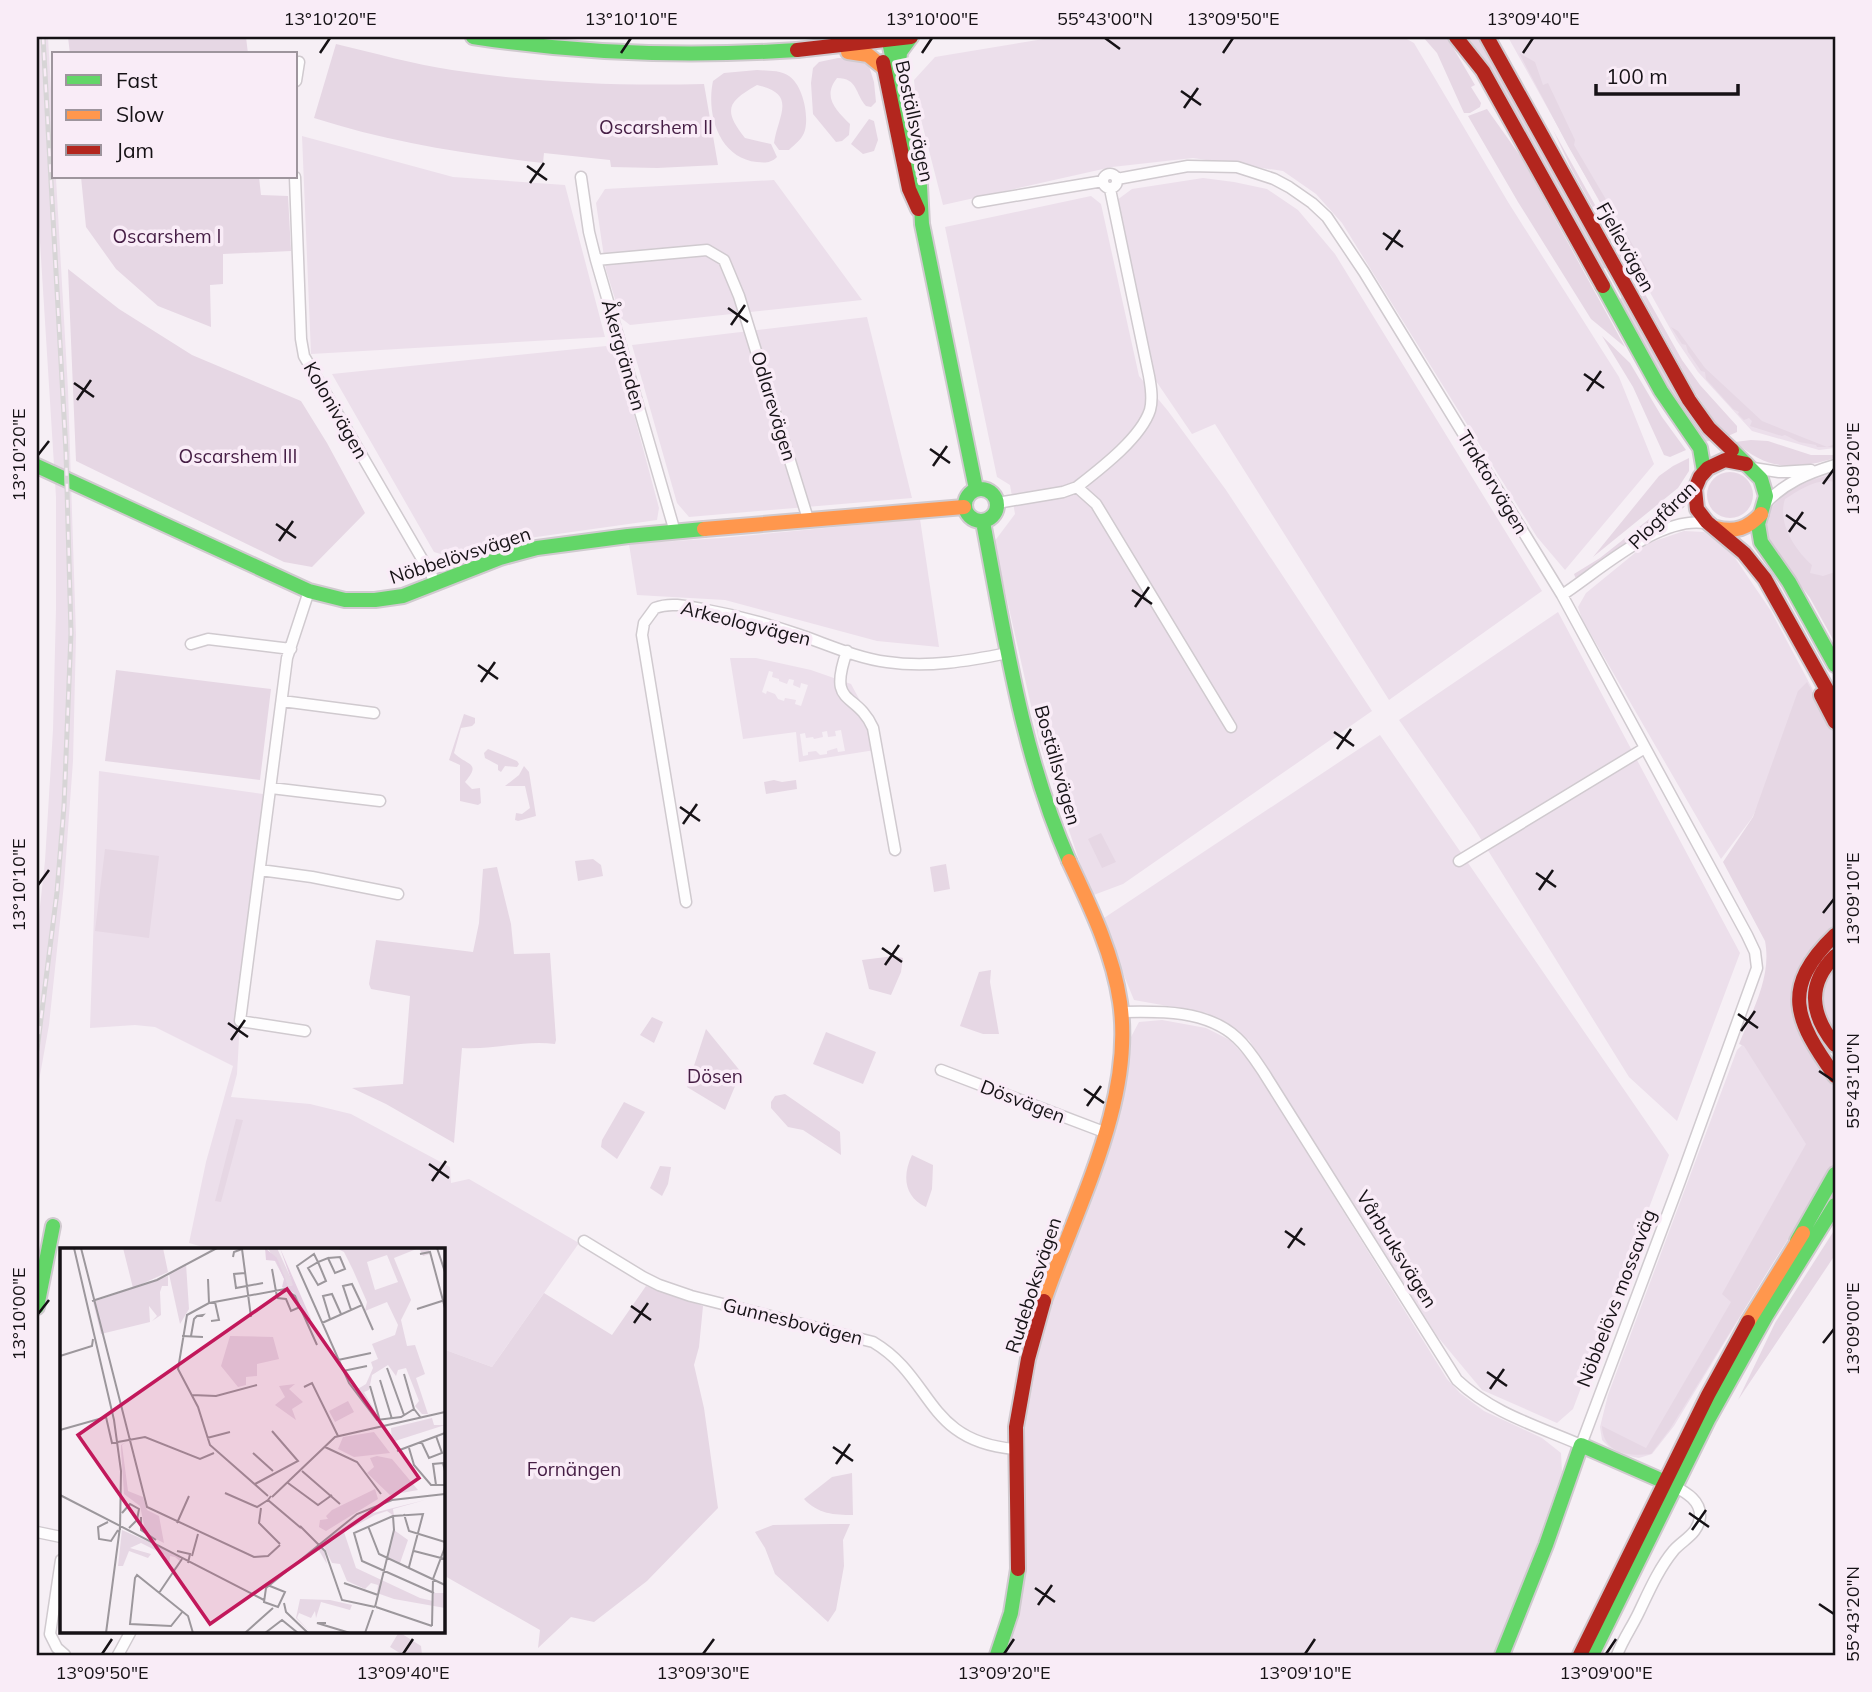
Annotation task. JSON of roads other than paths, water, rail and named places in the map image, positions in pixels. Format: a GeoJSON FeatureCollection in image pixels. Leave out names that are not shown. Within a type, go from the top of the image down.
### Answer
{"type":"FeatureCollection","features":[{"type":"Feature","properties":{"kind":"main road"},"geometry":{"type":"LineString","coordinates":[[473,37],[557,49],[692,55],[799,49],[911,37]]}},
{"type":"Feature","properties":{"kind":"main road"},"geometry":{"type":"LineString","coordinates":[[898,82],[899,53],[911,37]]}},
{"type":"Feature","properties":{"kind":"main road","name":"Fjelievägen"},"geometry":{"type":"LineString","coordinates":[[1456,37],[1483,71],[1661,391],[1700,448],[1702,474],[1695,489],[1696,505],[1702,516],[1754,564],[1835,704]]}},
{"type":"Feature","properties":{"kind":"main road","name":"Fjelievägen"},"geometry":{"type":"LineString","coordinates":[[1487,37],[1689,400],[1709,428],[1750,466],[1763,483],[1758,529],[1761,542],[1788,582],[1835,666]]}},
{"type":"Feature","properties":{"kind":"main road","name":"Boställsvägen"},"geometry":{"type":"LineString","coordinates":[[883,38],[884,68],[908,189],[920,213]]}},
{"type":"Feature","properties":{"kind":"main road","name":"Boställsvägen"},"geometry":{"type":"LineString","coordinates":[[883,38],[898,82],[920,186],[920,213],[976,489]]}},
{"type":"Feature","properties":{"kind":"main road"},"geometry":{"type":"LineString","coordinates":[[799,49],[813,55],[861,52],[874,58],[884,68]]}},
{"type":"Feature","properties":{"kind":"main road"},"geometry":{"type":"LineString","coordinates":[[1702,474],[1712,465],[1725,460],[1734,460],[1750,466]]}},
{"type":"Feature","properties":{"kind":"main road","name":"Nöbbelövsvägen"},"geometry":{"type":"LineString","coordinates":[[37,466],[309,591],[345,600],[403,596],[500,558],[529,550],[675,532],[964,507]]}},
{"type":"Feature","properties":{"kind":"main road"},"geometry":{"type":"LineString","coordinates":[[976,489],[990,491],[997,503],[992,517],[983,522],[971,518],[964,507],[967,496],[976,489]]}},
{"type":"Feature","properties":{"kind":"main road"},"geometry":{"type":"LineString","coordinates":[[1713,526],[1727,531],[1739,530],[1753,523],[1762,509]]}},
{"type":"Feature","properties":{"kind":"main road","name":"Boställsvägen"},"geometry":{"type":"LineString","coordinates":[[983,522],[1008,653],[1043,796],[1101,937],[1122,1012]]}},
{"type":"Feature","properties":{"kind":"main road"},"geometry":{"type":"LineString","coordinates":[[1794,629],[1808,671],[1835,722]]}},
{"type":"Feature","properties":{"kind":"main road"},"geometry":{"type":"LineString","coordinates":[[1835,935],[1812,957],[1798,993],[1802,1023],[1835,1076]]}},
{"type":"Feature","properties":{"kind":"main road"},"geometry":{"type":"LineString","coordinates":[[1835,956],[1819,977],[1814,991],[1819,1023],[1835,1045]]}},
{"type":"Feature","properties":{"kind":"main road","name":"Rudeboksvägen"},"geometry":{"type":"LineString","coordinates":[[997,1655],[1006,1633],[1019,1567],[1014,1449],[1018,1411],[1041,1309],[1104,1132],[1121,1055],[1122,1012]]}},
{"type":"Feature","properties":{"kind":"main road"},"geometry":{"type":"LineString","coordinates":[[1797,1241],[1835,1174]]}},
{"type":"Feature","properties":{"kind":"main road"},"geometry":{"type":"LineString","coordinates":[[1580,1655],[1669,1484],[1763,1293],[1835,1184]]}},
{"type":"Feature","properties":{"kind":"main road"},"geometry":{"type":"LineString","coordinates":[[1592,1655],[1669,1484],[1766,1316],[1835,1205]]}},
{"type":"Feature","properties":{"kind":"main road"},"geometry":{"type":"LineString","coordinates":[[37,1307],[53,1226]]}},
{"type":"Feature","properties":{"kind":"main road","name":"Vårbruksvägen"},"geometry":{"type":"LineString","coordinates":[[1581,1445],[1669,1484]]}},
{"type":"Feature","properties":{"kind":"main road","name":"Nöbbelövs mossaväg"},"geometry":{"type":"LineString","coordinates":[[1502,1655],[1546,1545],[1581,1445]]}},
{"type":"Feature","properties":{"kind":"street"},"geometry":{"type":"LineString","coordinates":[[298,68],[299,62]]}},
{"type":"Feature","properties":{"kind":"street","name":"Traktorvägen"},"geometry":{"type":"LineString","coordinates":[[978,202],[1106,185],[1105,176],[1110,174],[1118,179],[1188,166],[1237,167],[1274,179],[1312,203],[1339,233],[1562,595],[1755,952]]}},
{"type":"Feature","properties":{"kind":"street","name":"Åkergränden"},"geometry":{"type":"LineString","coordinates":[[581,177],[596,260],[675,532]]}},
{"type":"Feature","properties":{"kind":"street","name":"Kolonivägen"},"geometry":{"type":"LineString","coordinates":[[295,178],[301,339],[304,356],[436,583]]}},
{"type":"Feature","properties":{"kind":"street"},"geometry":{"type":"LineString","coordinates":[[997,503],[1063,492],[1077,487],[1138,432],[1150,409],[1149,376],[1106,185]]}},
{"type":"Feature","properties":{"kind":"street","name":"Odlarevägen"},"geometry":{"type":"LineString","coordinates":[[596,260],[708,250],[724,260],[743,308],[808,519]]}},
{"type":"Feature","properties":{"kind":"street"},"geometry":{"type":"LineString","coordinates":[[1762,509],[1782,488],[1835,465]]}},
{"type":"Feature","properties":{"kind":"street"},"geometry":{"type":"LineString","coordinates":[[1750,466],[1779,472],[1822,469]]}},
{"type":"Feature","properties":{"kind":"street","name":"Plogfåran"},"geometry":{"type":"LineString","coordinates":[[1624,553],[1678,504],[1702,474]]}},
{"type":"Feature","properties":{"kind":"street"},"geometry":{"type":"LineString","coordinates":[[1077,487],[1102,512],[1231,727]]}},
{"type":"Feature","properties":{"kind":"street","name":"Plogfåran"},"geometry":{"type":"LineString","coordinates":[[1562,595],[1648,537],[1677,525],[1695,522],[1713,526]]}},
{"type":"Feature","properties":{"kind":"street"},"geometry":{"type":"LineString","coordinates":[[305,1031],[240,1021],[282,701],[291,649],[309,591]]}},
{"type":"Feature","properties":{"kind":"street","name":"Arkeologvägen"},"geometry":{"type":"LineString","coordinates":[[686,902],[642,635],[649,614],[655,608],[671,605],[714,611],[771,625],[847,652],[885,662],[933,665],[1008,653]]}},
{"type":"Feature","properties":{"kind":"street"},"geometry":{"type":"LineString","coordinates":[[191,644],[208,639],[291,649]]}},
{"type":"Feature","properties":{"kind":"street"},"geometry":{"type":"LineString","coordinates":[[847,652],[839,672],[840,686],[844,695],[866,716],[873,728],[895,850]]}},
{"type":"Feature","properties":{"kind":"street"},"geometry":{"type":"LineString","coordinates":[[282,701],[374,713]]}},
{"type":"Feature","properties":{"kind":"street"},"geometry":{"type":"LineString","coordinates":[[1459,861],[1645,748]]}},
{"type":"Feature","properties":{"kind":"street"},"geometry":{"type":"LineString","coordinates":[[271,788],[380,801]]}},
{"type":"Feature","properties":{"kind":"street"},"geometry":{"type":"LineString","coordinates":[[260,870],[398,894]]}},
{"type":"Feature","properties":{"kind":"street","name":"Nöbbelövs mossaväg"},"geometry":{"type":"LineString","coordinates":[[1581,1445],[1751,987],[1757,968],[1755,952]]}},
{"type":"Feature","properties":{"kind":"street","name":"Vårbruksvägen"},"geometry":{"type":"LineString","coordinates":[[1122,1012],[1157,1011],[1192,1016],[1218,1025],[1236,1037],[1264,1073],[1457,1380],[1494,1408],[1581,1445]]}},
{"type":"Feature","properties":{"kind":"street","name":"Dösvägen"},"geometry":{"type":"LineString","coordinates":[[942,1070],[1104,1132]]}},
{"type":"Feature","properties":{"kind":"street","name":"Gunnesbovägen"},"geometry":{"type":"LineString","coordinates":[[584,1241],[643,1278],[691,1296],[873,1342],[893,1356],[934,1409],[956,1430],[982,1443],[1014,1449]]}},
{"type":"Feature","properties":{"kind":"street"},"geometry":{"type":"LineString","coordinates":[[1617,1655],[1651,1586],[1674,1550],[1698,1527],[1698,1504],[1690,1495],[1669,1484]]}},
{"type":"Feature","properties":{"kind":"street"},"geometry":{"type":"LineString","coordinates":[[37,1532],[60,1537]]}},
{"type":"Feature","properties":{"kind":"street"},"geometry":{"type":"LineString","coordinates":[[60,1567],[50,1634],[65,1655]]}},
{"type":"Feature","properties":{"kind":"street"},"geometry":{"type":"LineString","coordinates":[[118,1655],[130,1632]]}},
{"type":"Feature","properties":{"kind":"railway"},"geometry":{"type":"LineString","coordinates":[[37,1050],[57,892],[64,806],[71,633],[66,452],[43,37]]}},
{"type":"Feature","properties":{"kind":"park label","name":"Oscarshem II"},"geometry":{"type":"Point","coordinates":[656,127]}},
{"type":"Feature","properties":{"kind":"park label","name":"Oscarshem I"},"geometry":{"type":"Point","coordinates":[167,236]}},
{"type":"Feature","properties":{"kind":"park label","name":"Oscarshem III"},"geometry":{"type":"Point","coordinates":[238,456]}},
{"type":"Feature","properties":{"kind":"park label","name":"Dösen"},"geometry":{"type":"Point","coordinates":[715,1076]}},
{"type":"Feature","properties":{"kind":"park label","name":"Fornängen"},"geometry":{"type":"Point","coordinates":[574,1469]}}]}
